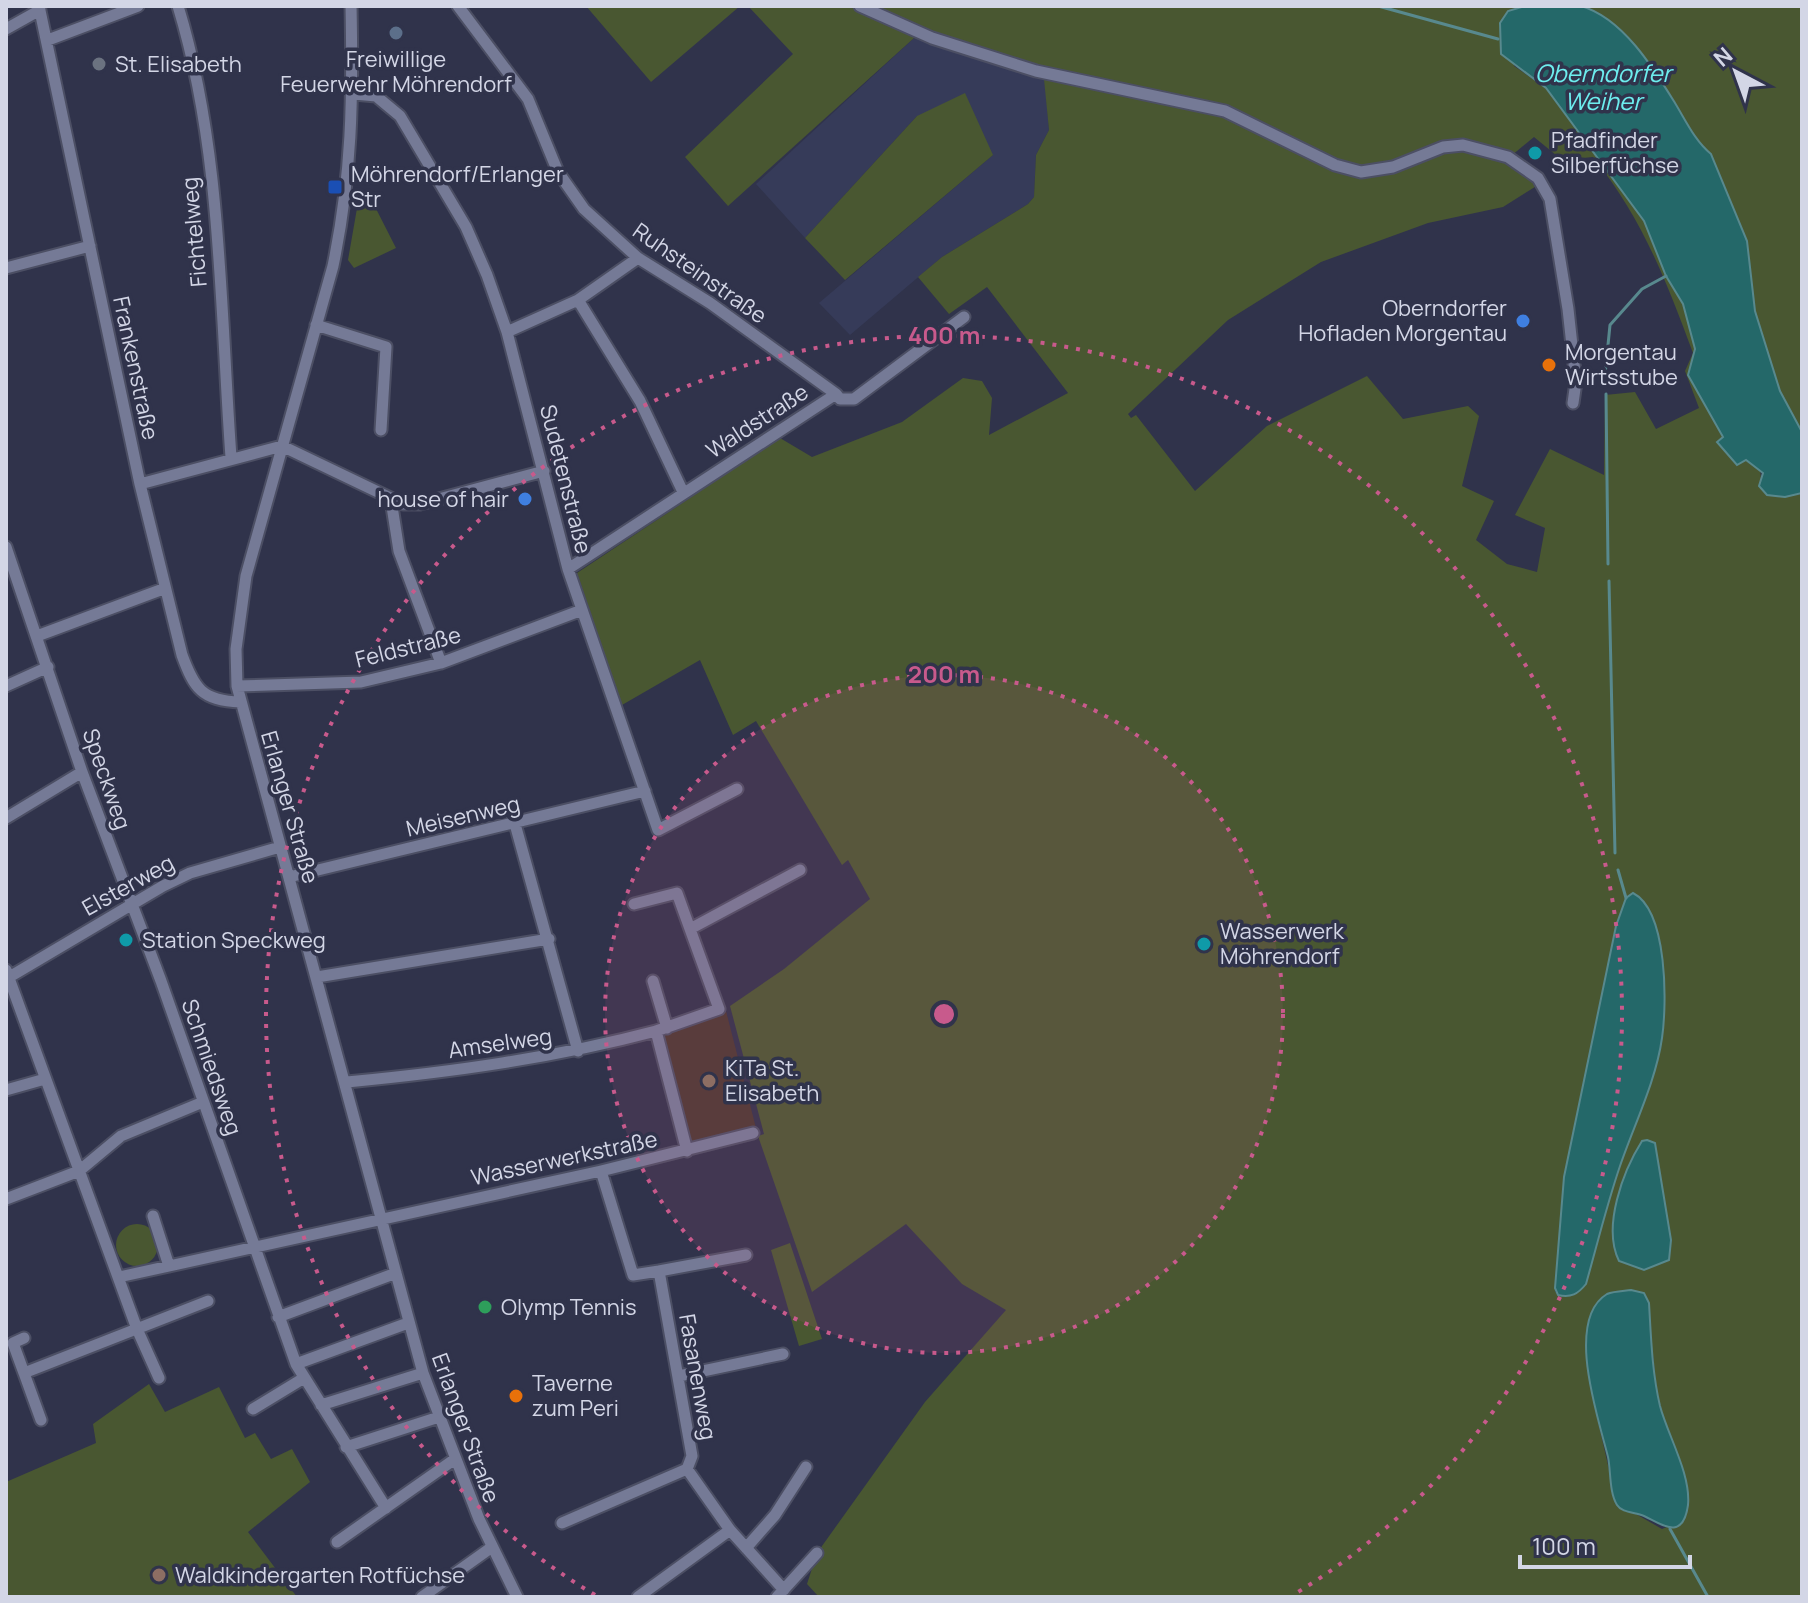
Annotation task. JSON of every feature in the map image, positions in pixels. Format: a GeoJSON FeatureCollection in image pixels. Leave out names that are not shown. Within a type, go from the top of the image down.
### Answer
{"type":"FeatureCollection","features":[{"type":"Feature","properties":{"kind":"street"},"geometry":{"type":"LineString","coordinates":[[48,40],[138,6]]}},
{"type":"Feature","properties":{"kind":"street","name":"Fichtelweg"},"geometry":{"type":"LineString","coordinates":[[178,6],[195,63],[212,193],[231,457]]}},
{"type":"Feature","properties":{"kind":"street","name":"Erlanger Straße"},"geometry":{"type":"LineString","coordinates":[[351,6],[354,94],[343,215],[240,603],[237,686],[347,1082],[423,1373],[455,1459],[517,1597]]}},
{"type":"Feature","properties":{"kind":"street","name":"Ruhsteinstraße"},"geometry":{"type":"LineString","coordinates":[[458,6],[528,99],[570,191],[584,209],[638,258],[710,303],[836,394]]}},
{"type":"Feature","properties":{"kind":"street"},"geometry":{"type":"LineString","coordinates":[[860,6],[932,38],[1055,75],[1225,111],[1335,165],[1361,172],[1393,167],[1443,147],[1463,145],[1508,157],[1538,178],[1550,199],[1568,309],[1576,382],[1573,403]]}},
{"type":"Feature","properties":{"kind":"street"},"geometry":{"type":"LineString","coordinates":[[6,29],[39,8]]}},
{"type":"Feature","properties":{"kind":"street","name":"Frankenstraße"},"geometry":{"type":"LineString","coordinates":[[39,8],[163,589],[191,679],[206,696],[240,702]]}},
{"type":"Feature","properties":{"kind":"street","name":"Sudetenstraße"},"geometry":{"type":"LineString","coordinates":[[354,94],[376,96],[400,116],[466,227],[507,332],[568,569],[658,830],[737,789]]}},
{"type":"Feature","properties":{"kind":"street"},"geometry":{"type":"LineString","coordinates":[[6,268],[90,246]]}},
{"type":"Feature","properties":{"kind":"street"},"geometry":{"type":"LineString","coordinates":[[507,332],[578,300],[638,258]]}},
{"type":"Feature","properties":{"kind":"street"},"geometry":{"type":"LineString","coordinates":[[578,300],[640,401],[683,492]]}},
{"type":"Feature","properties":{"kind":"street","name":"Waldstraße"},"geometry":{"type":"LineString","coordinates":[[568,569],[836,394],[840,399],[854,399],[964,317]]}},
{"type":"Feature","properties":{"kind":"street"},"geometry":{"type":"LineString","coordinates":[[316,325],[386,347],[381,430]]}},
{"type":"Feature","properties":{"kind":"street"},"geometry":{"type":"LineString","coordinates":[[140,484],[231,457],[282,446],[391,500],[420,504],[544,471]]}},
{"type":"Feature","properties":{"kind":"street"},"geometry":{"type":"LineString","coordinates":[[391,500],[399,551],[441,663]]}},
{"type":"Feature","properties":{"kind":"street","name":"Speckweg"},"geometry":{"type":"LineString","coordinates":[[6,547],[10,573],[37,636],[130,904]]}},
{"type":"Feature","properties":{"kind":"street"},"geometry":{"type":"LineString","coordinates":[[37,636],[163,589]]}},
{"type":"Feature","properties":{"kind":"street","name":"Feldstraße"},"geometry":{"type":"LineString","coordinates":[[237,686],[361,682],[441,663],[582,610]]}},
{"type":"Feature","properties":{"kind":"street"},"geometry":{"type":"LineString","coordinates":[[6,686],[48,667]]}},
{"type":"Feature","properties":{"kind":"street"},"geometry":{"type":"LineString","coordinates":[[6,818],[82,772]]}},
{"type":"Feature","properties":{"kind":"street","name":"Meisenweg"},"geometry":{"type":"LineString","coordinates":[[289,877],[645,791]]}},
{"type":"Feature","properties":{"kind":"street"},"geometry":{"type":"LineString","coordinates":[[515,824],[578,1051]]}},
{"type":"Feature","properties":{"kind":"street","name":"Elsterweg"},"geometry":{"type":"LineString","coordinates":[[7,976],[130,904],[190,873],[280,847]]}},
{"type":"Feature","properties":{"kind":"street"},"geometry":{"type":"LineString","coordinates":[[690,929],[800,870]]}},
{"type":"Feature","properties":{"kind":"street","name":"Amselweg"},"geometry":{"type":"LineString","coordinates":[[347,1082],[488,1066],[578,1051],[662,1030],[719,1009],[677,893],[634,904]]}},
{"type":"Feature","properties":{"kind":"street","name":"Schmiedsweg"},"geometry":{"type":"LineString","coordinates":[[130,904],[296,1364],[386,1508]]}},
{"type":"Feature","properties":{"kind":"street"},"geometry":{"type":"LineString","coordinates":[[317,977],[549,939]]}},
{"type":"Feature","properties":{"kind":"street"},"geometry":{"type":"LineString","coordinates":[[7,976],[137,1329],[159,1378]]}},
{"type":"Feature","properties":{"kind":"street"},"geometry":{"type":"LineString","coordinates":[[653,981],[687,1151]]}},
{"type":"Feature","properties":{"kind":"street"},"geometry":{"type":"LineString","coordinates":[[6,1090],[45,1079]]}},
{"type":"Feature","properties":{"kind":"street"},"geometry":{"type":"LineString","coordinates":[[6,1199],[79,1171],[121,1136],[203,1102]]}},
{"type":"Feature","properties":{"kind":"street","name":"Wasserwerkstraße"},"geometry":{"type":"LineString","coordinates":[[119,1277],[601,1171],[753,1133]]}},
{"type":"Feature","properties":{"kind":"street"},"geometry":{"type":"LineString","coordinates":[[601,1171],[633,1275],[746,1255]]}},
{"type":"Feature","properties":{"kind":"street"},"geometry":{"type":"LineString","coordinates":[[153,1216],[169,1266]]}},
{"type":"Feature","properties":{"kind":"street","name":"Fasanenweg"},"geometry":{"type":"LineString","coordinates":[[659,1271],[692,1456],[687,1469],[780,1593]]}},
{"type":"Feature","properties":{"kind":"street"},"geometry":{"type":"LineString","coordinates":[[278,1317],[396,1273]]}},
{"type":"Feature","properties":{"kind":"street"},"geometry":{"type":"LineString","coordinates":[[24,1373],[208,1301]]}},
{"type":"Feature","properties":{"kind":"street"},"geometry":{"type":"LineString","coordinates":[[296,1364],[408,1323]]}},
{"type":"Feature","properties":{"kind":"street"},"geometry":{"type":"LineString","coordinates":[[24,1338],[13,1343],[41,1420]]}},
{"type":"Feature","properties":{"kind":"street"},"geometry":{"type":"LineString","coordinates":[[679,1376],[783,1354]]}},
{"type":"Feature","properties":{"kind":"street"},"geometry":{"type":"LineString","coordinates":[[321,1405],[423,1373]]}},
{"type":"Feature","properties":{"kind":"street"},"geometry":{"type":"LineString","coordinates":[[253,1409],[304,1378]]}},
{"type":"Feature","properties":{"kind":"street"},"geometry":{"type":"LineString","coordinates":[[346,1447],[439,1417]]}},
{"type":"Feature","properties":{"kind":"street"},"geometry":{"type":"LineString","coordinates":[[337,1542],[455,1459]]}},
{"type":"Feature","properties":{"kind":"street"},"geometry":{"type":"LineString","coordinates":[[746,1548],[775,1515],[806,1467]]}},
{"type":"Feature","properties":{"kind":"street"},"geometry":{"type":"LineString","coordinates":[[562,1523],[687,1469]]}},
{"type":"Feature","properties":{"kind":"street"},"geometry":{"type":"LineString","coordinates":[[638,1597],[730,1530]]}},
{"type":"Feature","properties":{"kind":"street"},"geometry":{"type":"LineString","coordinates":[[422,1597],[492,1547]]}},
{"type":"Feature","properties":{"kind":"street"},"geometry":{"type":"LineString","coordinates":[[780,1593],[817,1553]]}},
{"type":"Feature","properties":{"kind":"shaded area"},"geometry":{"type":"Polygon","coordinates":[[[586,6],[740,6],[651,82],[586,6]]]}},
{"type":"Feature","properties":{"kind":"shaded area"},"geometry":{"type":"Polygon","coordinates":[[[748,6],[1525,6],[1508,11],[1514,66],[1546,88],[1644,221],[1666,276],[1683,304],[1695,349],[1688,375],[1723,437],[1718,442],[1760,468],[1761,480],[1798,495],[1802,493],[1802,1597],[819,1597],[807,1584],[817,1553],[925,1402],[1006,1310],[962,1284],[906,1224],[812,1292],[758,1136],[764,1134],[730,1006],[784,969],[870,899],[848,860],[842,865],[756,721],[733,735],[700,660],[622,705],[577,573],[780,438],[812,457],[902,422],[963,378],[982,381],[992,398],[989,435],[1068,393],[987,287],[949,314],[918,277],[942,257],[1028,204],[1034,197],[1036,155],[1049,130],[1043,69],[914,38],[728,206],[685,157],[793,54],[748,6]],[[1534,137],[1511,156],[1538,185],[1503,207],[1428,223],[1321,262],[1228,320],[1128,414],[1131,418],[1136,415],[1195,491],[1267,426],[1367,376],[1403,419],[1468,406],[1479,416],[1462,486],[1494,501],[1476,540],[1507,564],[1537,572],[1545,528],[1515,515],[1550,449],[1604,475],[1605,395],[1635,392],[1656,429],[1699,408],[1685,371],[1693,353],[1662,275],[1626,203],[1593,157],[1562,160],[1534,137]],[[1616,926],[1564,1177],[1555,1292],[1586,1284],[1618,1169],[1659,1055],[1616,926]],[[1591,1317],[1592,1389],[1615,1502],[1662,1529],[1683,1520],[1686,1506],[1684,1477],[1660,1405],[1653,1355],[1591,1317]]]}},
{"type":"Feature","properties":{"kind":"shaded area"},"geometry":{"type":"Polygon","coordinates":[[[1581,6],[1802,6],[1802,432],[1780,391],[1755,311],[1747,241],[1711,154],[1640,55],[1619,33],[1581,6]]]}},
{"type":"Feature","properties":{"kind":"shaded area"},"geometry":{"type":"Polygon","coordinates":[[[914,38],[1044,69],[1049,130],[1036,155],[1034,197],[1028,204],[942,257],[850,335],[819,303],[993,155],[917,116],[805,238],[756,184],[914,38]]]}},
{"type":"Feature","properties":{"kind":"shaded area"},"geometry":{"type":"Polygon","coordinates":[[[965,93],[993,155],[845,280],[805,238],[917,116],[965,93]]]}},
{"type":"Feature","properties":{"kind":"shaded area"},"geometry":{"type":"Polygon","coordinates":[[[360,191],[367,191],[396,248],[354,268],[348,260],[360,191]]]}},
{"type":"Feature","properties":{"kind":"shaded area","name":"KiTa St. Elisabeth"},"geometry":{"type":"Polygon","coordinates":[[[726,1011],[756,1128],[690,1145],[661,1034],[726,1011]]]}},
{"type":"Feature","properties":{"kind":"shaded area"},"geometry":{"type":"Polygon","coordinates":[[[137,1224],[152,1230],[158,1245],[152,1260],[137,1266],[122,1260],[116,1245],[122,1230],[137,1224]]]}},
{"type":"Feature","properties":{"kind":"shaded area"},"geometry":{"type":"Polygon","coordinates":[[[790,1243],[822,1339],[799,1346],[771,1250],[790,1243]]]}},
{"type":"Feature","properties":{"kind":"shaded area"},"geometry":{"type":"Polygon","coordinates":[[[149,1384],[165,1412],[219,1387],[245,1438],[255,1433],[271,1459],[292,1449],[310,1482],[248,1532],[297,1597],[6,1597],[6,1482],[96,1443],[93,1424],[149,1384]]]}},
{"type":"Feature","properties":{"kind":"water","name":"Oberndorfer Weiher"},"geometry":{"type":"Polygon","coordinates":[[[1525,6],[1581,6],[1610,21],[1636,46],[1695,137],[1711,154],[1747,241],[1755,311],[1780,391],[1802,432],[1802,493],[1785,497],[1767,495],[1759,486],[1763,473],[1746,460],[1737,465],[1717,442],[1723,437],[1688,375],[1695,349],[1683,304],[1666,276],[1644,221],[1546,88],[1501,54],[1500,23],[1508,11],[1525,6]]]}},
{"type":"Feature","properties":{"kind":"water"},"geometry":{"type":"Polygon","coordinates":[[[1633,893],[1653,918],[1659,938],[1664,982],[1662,1038],[1650,1087],[1615,1180],[1586,1284],[1574,1294],[1558,1295],[1555,1288],[1564,1177],[1616,926],[1626,898],[1633,893]]]}},
{"type":"Feature","properties":{"kind":"water"},"geometry":{"type":"Polygon","coordinates":[[[1642,1141],[1655,1143],[1671,1240],[1669,1260],[1644,1270],[1619,1261],[1613,1232],[1622,1183],[1642,1141]]]}},
{"type":"Feature","properties":{"kind":"water"},"geometry":{"type":"Polygon","coordinates":[[[1631,1290],[1644,1293],[1649,1303],[1657,1393],[1686,1481],[1688,1505],[1685,1516],[1676,1527],[1664,1526],[1622,1510],[1617,1505],[1592,1396],[1586,1347],[1594,1307],[1607,1294],[1631,1290]]]}},
{"type":"Feature","properties":{"kind":"waterway"},"geometry":{"type":"LineString","coordinates":[[1378,6],[1498,39]]}},
{"type":"Feature","properties":{"kind":"waterway"},"geometry":{"type":"LineString","coordinates":[[1605,375],[1610,325],[1642,289],[1666,276]]}},
{"type":"Feature","properties":{"kind":"waterway"},"geometry":{"type":"LineString","coordinates":[[1606,394],[1608,564]]}},
{"type":"Feature","properties":{"kind":"waterway"},"geometry":{"type":"LineString","coordinates":[[1609,581],[1615,853]]}},
{"type":"Feature","properties":{"kind":"waterway"},"geometry":{"type":"LineString","coordinates":[[1618,870],[1626,898]]}},
{"type":"Feature","properties":{"kind":"waterway"},"geometry":{"type":"LineString","coordinates":[[1670,1529],[1708,1597]]}},
{"type":"Feature","properties":{"kind":"place","name":"Freiwillige Feuerwehr Möhrendorf"},"geometry":{"type":"Point","coordinates":[396,33]}},
{"type":"Feature","properties":{"kind":"place","name":"St. Elisabeth"},"geometry":{"type":"Point","coordinates":[99,64]}},
{"type":"Feature","properties":{"kind":"place","name":"Pfadfinder Silberfüchse"},"geometry":{"type":"Point","coordinates":[1535,153]}},
{"type":"Feature","properties":{"kind":"place","name":"Möhrendorf/Erlanger Str"},"geometry":{"type":"Point","coordinates":[335,187]}},
{"type":"Feature","properties":{"kind":"place","name":"Oberndorfer Hofladen Morgentau"},"geometry":{"type":"Point","coordinates":[1523,321]}},
{"type":"Feature","properties":{"kind":"place","name":"Morgentau Wirtsstube"},"geometry":{"type":"Point","coordinates":[1549,365]}},
{"type":"Feature","properties":{"kind":"place","name":"house of hair"},"geometry":{"type":"Point","coordinates":[525,499]}},
{"type":"Feature","properties":{"kind":"place","name":"Station Speckweg"},"geometry":{"type":"Point","coordinates":[126,940]}},
{"type":"Feature","properties":{"kind":"place","name":"Wasserwerk Möhrendorf"},"geometry":{"type":"Point","coordinates":[1204,944]}},
{"type":"Feature","properties":{"kind":"place","name":"KiTa St. Elisabeth"},"geometry":{"type":"Point","coordinates":[709,1081]}},
{"type":"Feature","properties":{"kind":"place","name":"Olymp Tennis"},"geometry":{"type":"Point","coordinates":[485,1307]}},
{"type":"Feature","properties":{"kind":"place","name":"Taverne zum Peri"},"geometry":{"type":"Point","coordinates":[516,1396]}},
{"type":"Feature","properties":{"kind":"place","name":"Waldkindergarten Rotfüchse"},"geometry":{"type":"Point","coordinates":[159,1575]}}]}
